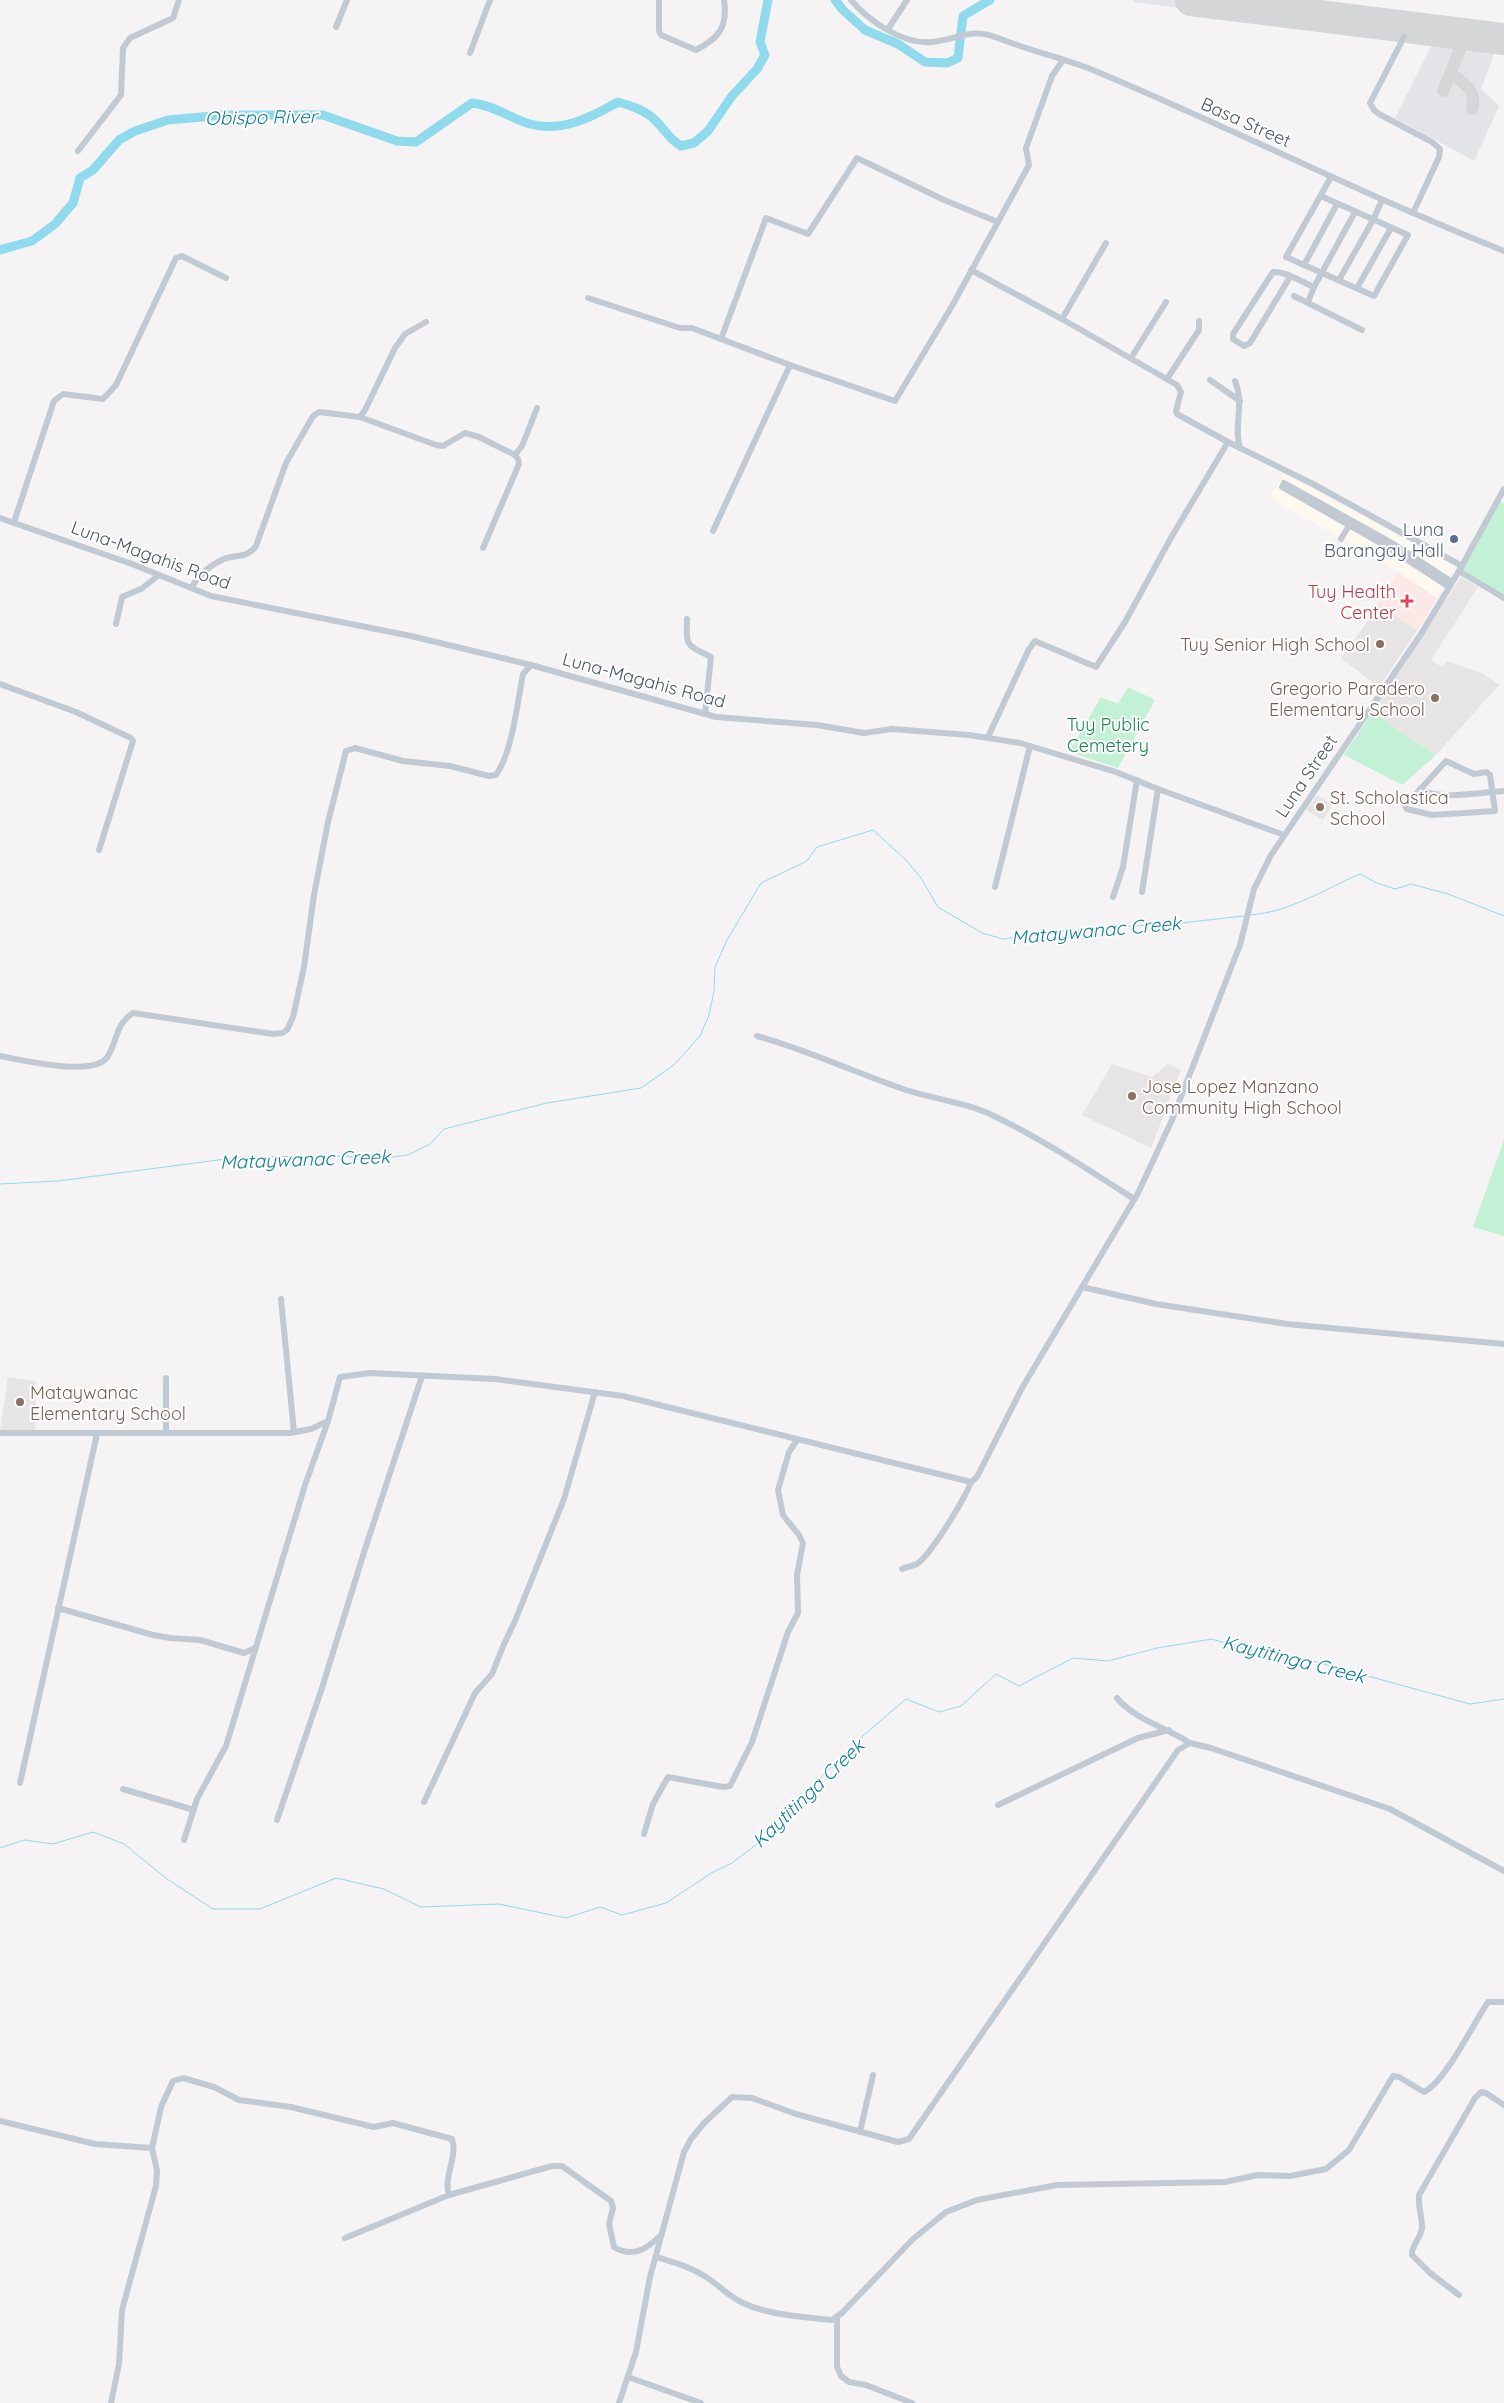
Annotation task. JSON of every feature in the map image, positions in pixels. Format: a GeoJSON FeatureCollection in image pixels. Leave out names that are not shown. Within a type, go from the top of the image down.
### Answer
{"type":"FeatureCollection","features":[{"type":"Feature","properties":{"kind":"street"},"geometry":{"type":"LineString","coordinates":[[78,151],[121,95],[123,48],[130,38],[173,18],[179,0]]}},
{"type":"Feature","properties":{"kind":"street"},"geometry":{"type":"LineString","coordinates":[[336,27],[347,0]]}},
{"type":"Feature","properties":{"kind":"street"},"geometry":{"type":"LineString","coordinates":[[470,53],[490,0]]}},
{"type":"Feature","properties":{"kind":"street"},"geometry":{"type":"LineString","coordinates":[[659,2],[659,31],[661,35],[696,50],[717,37],[725,21],[724,0]]}},
{"type":"Feature","properties":{"kind":"street"},"geometry":{"type":"LineString","coordinates":[[851,0],[888,29],[907,0]]}},
{"type":"Feature","properties":{"kind":"street","name":"Basa Street"},"geometry":{"type":"LineString","coordinates":[[888,29],[899,36],[921,42],[971,32],[990,35],[1030,51],[1063,60],[1095,72],[1382,200],[1504,251]]}},
{"type":"Feature","properties":{"kind":"street"},"geometry":{"type":"LineString","coordinates":[[1404,37],[1370,103],[1379,114],[1432,142],[1440,149],[1439,157],[1413,213]]}},
{"type":"Feature","properties":{"kind":"street"},"geometry":{"type":"LineString","coordinates":[[588,298],[680,328],[692,328],[790,365],[895,401],[1029,165],[1026,148],[1052,76],[1063,60]]}},
{"type":"Feature","properties":{"kind":"street"},"geometry":{"type":"LineString","coordinates":[[721,339],[766,218],[808,234],[857,158],[944,200],[998,222]]}},
{"type":"Feature","properties":{"kind":"street"},"geometry":{"type":"LineString","coordinates":[[1321,196],[1408,236],[1374,296],[1286,257],[1331,177]]}},
{"type":"Feature","properties":{"kind":"street"},"geometry":{"type":"LineString","coordinates":[[1339,280],[1373,220],[1382,200]]}},
{"type":"Feature","properties":{"kind":"street"},"geometry":{"type":"LineString","coordinates":[[1304,265],[1338,204]]}},
{"type":"Feature","properties":{"kind":"street"},"geometry":{"type":"LineString","coordinates":[[1308,302],[1321,272],[1355,212]]}},
{"type":"Feature","properties":{"kind":"street"},"geometry":{"type":"LineString","coordinates":[[1357,288],[1391,228]]}},
{"type":"Feature","properties":{"kind":"street"},"geometry":{"type":"LineString","coordinates":[[1062,319],[1106,242]]}},
{"type":"Feature","properties":{"kind":"street"},"geometry":{"type":"LineString","coordinates":[[14,522],[54,400],[63,394],[102,399],[110,394],[176,258],[182,256],[226,278]]}},
{"type":"Feature","properties":{"kind":"street"},"geometry":{"type":"LineString","coordinates":[[971,270],[1062,319],[1181,388],[1177,414],[1228,442],[1313,484],[1460,569],[1504,598]]}},
{"type":"Feature","properties":{"kind":"street"},"geometry":{"type":"LineString","coordinates":[[1290,277],[1250,343],[1244,346],[1233,339],[1233,334],[1273,272],[1290,277],[1314,287]]}},
{"type":"Feature","properties":{"kind":"street"},"geometry":{"type":"LineString","coordinates":[[1294,296],[1362,330]]}},
{"type":"Feature","properties":{"kind":"street"},"geometry":{"type":"LineString","coordinates":[[1130,358],[1166,302]]}},
{"type":"Feature","properties":{"kind":"street"},"geometry":{"type":"LineString","coordinates":[[1167,379],[1199,330],[1199,320]]}},
{"type":"Feature","properties":{"kind":"street"},"geometry":{"type":"LineString","coordinates":[[360,416],[365,410],[394,348],[406,334],[426,322]]}},
{"type":"Feature","properties":{"kind":"street"},"geometry":{"type":"LineString","coordinates":[[713,531],[790,365]]}},
{"type":"Feature","properties":{"kind":"street"},"geometry":{"type":"LineString","coordinates":[[1210,380],[1240,401]]}},
{"type":"Feature","properties":{"kind":"street"},"geometry":{"type":"LineString","coordinates":[[1235,381],[1240,401],[1237,436],[1240,448]]}},
{"type":"Feature","properties":{"kind":"street"},"geometry":{"type":"LineString","coordinates":[[515,455],[522,446],[537,408]]}},
{"type":"Feature","properties":{"kind":"street"},"geometry":{"type":"LineString","coordinates":[[191,588],[200,574],[224,559],[251,553],[256,546],[286,463],[313,416],[319,412],[360,416],[436,446],[443,446],[465,433],[479,437],[515,455],[519,464],[484,548]]}},
{"type":"Feature","properties":{"kind":"street"},"geometry":{"type":"LineString","coordinates":[[988,737],[1029,649],[1035,641],[1096,668],[1125,622],[1172,536],[1228,442]]}},
{"type":"Feature","properties":{"kind":"street"},"geometry":{"type":"LineString","coordinates":[[1350,523],[1284,484],[1282,487],[1350,523],[1392,543],[1451,585]]}},
{"type":"Feature","properties":{"kind":"street","name":"Luna Street"},"geometry":{"type":"LineString","coordinates":[[902,1569],[916,1565],[925,1557],[967,1494],[971,1482],[977,1477],[1022,1388],[1134,1199],[1172,1120],[1243,932],[1260,875],[1284,835],[1394,674],[1451,585],[1501,499],[1504,489]]}},
{"type":"Feature","properties":{"kind":"street","name":"Luna-Magahis Road"},"geometry":{"type":"LineString","coordinates":[[0,518],[159,575],[211,596],[411,636],[531,665],[716,717],[818,725],[864,733],[892,729],[988,737],[1030,746],[1116,772],[1284,835]]}},
{"type":"Feature","properties":{"kind":"street"},"geometry":{"type":"LineString","coordinates":[[1341,539],[1350,523]]}},
{"type":"Feature","properties":{"kind":"street"},"geometry":{"type":"LineString","coordinates":[[116,624],[122,597],[141,590],[159,575]]}},
{"type":"Feature","properties":{"kind":"street"},"geometry":{"type":"LineString","coordinates":[[687,619],[686,641],[688,645],[711,657],[705,714]]}},
{"type":"Feature","properties":{"kind":"street"},"geometry":{"type":"LineString","coordinates":[[0,1056],[66,1066],[92,1066],[103,1063],[108,1056],[121,1023],[132,1013],[273,1034],[282,1033],[287,1030],[304,967],[314,896],[328,822],[346,751],[355,748],[403,761],[450,766],[489,776],[496,775],[502,768],[523,674],[531,665]]}},
{"type":"Feature","properties":{"kind":"street"},"geometry":{"type":"LineString","coordinates":[[0,684],[76,712],[131,738],[133,742],[99,850]]}},
{"type":"Feature","properties":{"kind":"street"},"geometry":{"type":"LineString","coordinates":[[995,887],[1030,746]]}},
{"type":"Feature","properties":{"kind":"street"},"geometry":{"type":"LineString","coordinates":[[1446,761],[1474,774],[1486,772],[1490,775],[1495,811],[1432,816],[1407,809],[1405,806],[1420,789],[1446,761]]}},
{"type":"Feature","properties":{"kind":"street"},"geometry":{"type":"LineString","coordinates":[[1113,897],[1123,867],[1137,780]]}},
{"type":"Feature","properties":{"kind":"street"},"geometry":{"type":"LineString","coordinates":[[1142,892],[1158,789]]}},
{"type":"Feature","properties":{"kind":"street"},"geometry":{"type":"LineString","coordinates":[[1420,789],[1428,794],[1448,795],[1504,791]]}},
{"type":"Feature","properties":{"kind":"street"},"geometry":{"type":"LineString","coordinates":[[757,1036],[832,1060],[904,1089],[974,1107],[1019,1129],[1134,1199]]}},
{"type":"Feature","properties":{"kind":"street"},"geometry":{"type":"LineString","coordinates":[[1082,1287],[1156,1304],[1287,1324],[1504,1344]]}},
{"type":"Feature","properties":{"kind":"street"},"geometry":{"type":"LineString","coordinates":[[281,1299],[294,1432]]}},
{"type":"Feature","properties":{"kind":"street"},"geometry":{"type":"LineString","coordinates":[[184,1840],[197,1799],[226,1746],[304,1485],[328,1421],[340,1377],[370,1373],[495,1379],[623,1396],[971,1482]]}},
{"type":"Feature","properties":{"kind":"street"},"geometry":{"type":"LineString","coordinates":[[277,1820],[322,1688],[422,1376]]}},
{"type":"Feature","properties":{"kind":"street"},"geometry":{"type":"LineString","coordinates":[[166,1378],[166,1433]]}},
{"type":"Feature","properties":{"kind":"street"},"geometry":{"type":"LineString","coordinates":[[424,1802],[474,1693],[492,1674],[515,1621],[564,1499],[595,1392]]}},
{"type":"Feature","properties":{"kind":"street"},"geometry":{"type":"LineString","coordinates":[[0,1433],[294,1432],[311,1429],[328,1421]]}},
{"type":"Feature","properties":{"kind":"street"},"geometry":{"type":"LineString","coordinates":[[20,1783],[97,1434]]}},
{"type":"Feature","properties":{"kind":"street"},"geometry":{"type":"LineString","coordinates":[[644,1834],[653,1804],[668,1777],[723,1787],[730,1786],[752,1742],[788,1632],[798,1613],[798,1575],[803,1543],[783,1515],[778,1490],[789,1452],[797,1440]]}},
{"type":"Feature","properties":{"kind":"street"},"geometry":{"type":"LineString","coordinates":[[58,1608],[170,1638],[200,1640],[244,1653],[255,1648]]}},
{"type":"Feature","properties":{"kind":"street"},"geometry":{"type":"LineString","coordinates":[[1117,1698],[1133,1713],[1170,1730],[1190,1743],[1211,1748],[1390,1809],[1504,1871]]}},
{"type":"Feature","properties":{"kind":"street"},"geometry":{"type":"LineString","coordinates":[[998,1804],[1138,1738],[1170,1730]]}},
{"type":"Feature","properties":{"kind":"street"},"geometry":{"type":"LineString","coordinates":[[619,2403],[636,2352],[650,2277],[687,2146],[704,2123],[732,2097],[752,2098],[796,2114],[898,2142],[909,2139],[1178,1750],[1190,1743]]}},
{"type":"Feature","properties":{"kind":"street"},"geometry":{"type":"LineString","coordinates":[[123,1789],[194,1810]]}},
{"type":"Feature","properties":{"kind":"street"},"geometry":{"type":"LineString","coordinates":[[656,2257],[683,2265],[707,2277],[724,2293],[743,2303],[806,2317],[832,2320],[913,2239],[946,2212],[977,2200],[1057,2185],[1226,2182],[1258,2175],[1290,2176],[1326,2169],[1349,2150],[1392,2076],[1399,2077],[1424,2092],[1429,2090],[1450,2064],[1488,2002],[1504,2002]]}},
{"type":"Feature","properties":{"kind":"street"},"geometry":{"type":"LineString","coordinates":[[860,2132],[873,2075]]}},
{"type":"Feature","properties":{"kind":"street"},"geometry":{"type":"LineString","coordinates":[[111,2403],[119,2364],[122,2310],[156,2186],[157,2170],[152,2148],[167,2089],[173,2081],[182,2078],[214,2088],[239,2100],[291,2107],[374,2127],[393,2123],[452,2139],[455,2148],[446,2186],[449,2195]]}},
{"type":"Feature","properties":{"kind":"street"},"geometry":{"type":"LineString","coordinates":[[1459,2294],[1430,2273],[1412,2255],[1413,2247],[1422,2229],[1418,2206],[1419,2195],[1474,2098],[1481,2092],[1486,2092],[1504,2105]]}},
{"type":"Feature","properties":{"kind":"street"},"geometry":{"type":"LineString","coordinates":[[0,2121],[95,2144],[152,2148]]}},
{"type":"Feature","properties":{"kind":"street"},"geometry":{"type":"LineString","coordinates":[[345,2238],[449,2195],[552,2166],[562,2166],[611,2201],[613,2208],[609,2224],[614,2247],[622,2252],[634,2253],[647,2248],[663,2233]]}},
{"type":"Feature","properties":{"kind":"street"},"geometry":{"type":"LineString","coordinates":[[837,2316],[837,2367],[840,2376],[849,2382],[866,2385],[912,2403]]}},
{"type":"Feature","properties":{"kind":"street"},"geometry":{"type":"LineString","coordinates":[[628,2378],[701,2403]]}},
{"type":"Feature","properties":{"kind":"shaded area"},"geometry":{"type":"Polygon","coordinates":[[[1134,0],[1288,0],[1504,28],[1504,50],[1496,49],[1481,89],[1499,106],[1474,161],[1395,118],[1434,41],[1134,2],[1134,0]]]}},
{"type":"Feature","properties":{"kind":"shaded area"},"geometry":{"type":"Polygon","coordinates":[[[1284,474],[1455,566],[1437,598],[1383,562],[1269,498],[1284,474]]]}},
{"type":"Feature","properties":{"kind":"shaded area","name":"Tuy Health Center"},"geometry":{"type":"Polygon","coordinates":[[[1398,572],[1437,598],[1417,630],[1377,604],[1398,572]]]}},
{"type":"Feature","properties":{"kind":"shaded area","name":"Gregorio Paradero Elementary School"},"geometry":{"type":"Polygon","coordinates":[[[1461,577],[1478,587],[1431,660],[1442,667],[1447,661],[1484,674],[1499,685],[1436,755],[1404,735],[1373,711],[1461,577]]]}},
{"type":"Feature","properties":{"kind":"shaded area","name":"Tuy Senior High School"},"geometry":{"type":"Polygon","coordinates":[[[1379,605],[1417,630],[1379,687],[1341,658],[1379,605]]]}},
{"type":"Feature","properties":{"kind":"shaded area","name":"St. Scholastica School"},"geometry":{"type":"Polygon","coordinates":[[[1317,795],[1333,804],[1323,820],[1306,810],[1317,795]]]}},
{"type":"Feature","properties":{"kind":"shaded area","name":"Jose Lopez Manzano Community High School"},"geometry":{"type":"Polygon","coordinates":[[[1112,1064],[1152,1077],[1168,1064],[1181,1070],[1151,1148],[1082,1115],[1112,1064]]]}},
{"type":"Feature","properties":{"kind":"shaded area","name":"Mataywanac Elementary School"},"geometry":{"type":"Polygon","coordinates":[[[8,1377],[36,1381],[35,1430],[0,1430],[8,1377]]]}},
{"type":"Feature","properties":{"kind":"green space"},"geometry":{"type":"Polygon","coordinates":[[[1500,501],[1504,503],[1504,595],[1463,570],[1500,501]]]}},
{"type":"Feature","properties":{"kind":"green space","name":"Tuy Public Cemetery"},"geometry":{"type":"Polygon","coordinates":[[[1128,687],[1155,700],[1118,768],[1069,752],[1101,697],[1118,704],[1128,687]]]}},
{"type":"Feature","properties":{"kind":"green space"},"geometry":{"type":"Polygon","coordinates":[[[1373,711],[1404,735],[1436,755],[1402,785],[1344,755],[1373,711]]]}},
{"type":"Feature","properties":{"kind":"green space"},"geometry":{"type":"Polygon","coordinates":[[[1504,1140],[1504,1236],[1473,1227],[1504,1140]]]}},
{"type":"Feature","properties":{"kind":"waterway","name":"Obispo River"},"geometry":{"type":"LineString","coordinates":[[0,250],[32,241],[55,224],[73,203],[80,178],[93,170],[119,140],[135,131],[168,120],[224,115],[323,115],[397,141],[416,142],[472,103],[487,106],[530,124],[553,126],[565,125],[587,118],[618,102],[643,111],[681,146],[694,143],[708,131],[732,96],[757,69],[765,55],[760,42],[768,0]]}},
{"type":"Feature","properties":{"kind":"waterway","name":"Obispo River"},"geometry":{"type":"LineString","coordinates":[[835,0],[865,30],[898,44],[925,62],[947,63],[958,58],[963,16],[990,0]]}},
{"type":"Feature","properties":{"kind":"waterway","name":"Mataywanac Creek"},"geometry":{"type":"LineString","coordinates":[[0,1184],[58,1181],[241,1157],[340,1156],[376,1159],[408,1155],[430,1144],[444,1129],[547,1103],[641,1088],[674,1065],[700,1036],[709,1015],[714,991],[715,967],[727,940],[761,883],[807,861],[817,847],[873,830],[906,860],[921,878],[938,907],[982,933],[1003,939],[1071,930],[1181,923],[1244,916]]}},
{"type":"Feature","properties":{"kind":"waterway","name":"Mataywanac Creek"},"geometry":{"type":"LineString","coordinates":[[1251,915],[1266,913],[1294,904],[1360,874],[1377,883],[1395,889],[1411,884],[1448,894],[1504,916]]}},
{"type":"Feature","properties":{"kind":"waterway","name":"Kaytitinga Creek"},"geometry":{"type":"LineString","coordinates":[[0,1848],[24,1840],[53,1844],[93,1832],[124,1844],[167,1879],[213,1909],[260,1909],[336,1878],[384,1889],[421,1907],[499,1904],[566,1918],[600,1907],[622,1915],[666,1903],[713,1872],[732,1863],[779,1827],[809,1789],[864,1735],[906,1699],[939,1712],[961,1706],[996,1674],[1019,1686],[1073,1658],[1108,1661],[1157,1648],[1212,1639],[1251,1651],[1309,1660],[1470,1704],[1504,1699]]}},
{"type":"Feature","properties":{"kind":"taxiway"},"geometry":{"type":"LineString","coordinates":[[1443,91],[1466,35]]}},
{"type":"Feature","properties":{"kind":"taxiway"},"geometry":{"type":"LineString","coordinates":[[1451,73],[1471,92],[1473,97],[1472,109]]}},
{"type":"Feature","properties":{"kind":"runway"},"geometry":{"type":"LineString","coordinates":[[1191,0],[1504,39]]}},
{"type":"Feature","properties":{"kind":"place","name":"Luna Barangay Hall"},"geometry":{"type":"Point","coordinates":[1454,539]}},
{"type":"Feature","properties":{"kind":"place","name":"Tuy Health Center"},"geometry":{"type":"Point","coordinates":[1407,601]}},
{"type":"Feature","properties":{"kind":"place","name":"Tuy Senior High School"},"geometry":{"type":"Point","coordinates":[1380,644]}},
{"type":"Feature","properties":{"kind":"place","name":"Gregorio Paradero Elementary School"},"geometry":{"type":"Point","coordinates":[1435,698]}},
{"type":"Feature","properties":{"kind":"place","name":"St. Scholastica School"},"geometry":{"type":"Point","coordinates":[1320,807]}},
{"type":"Feature","properties":{"kind":"place","name":"Jose Lopez Manzano Community High School"},"geometry":{"type":"Point","coordinates":[1132,1096]}},
{"type":"Feature","properties":{"kind":"place","name":"Mataywanac Elementary School"},"geometry":{"type":"Point","coordinates":[20,1402]}}]}
